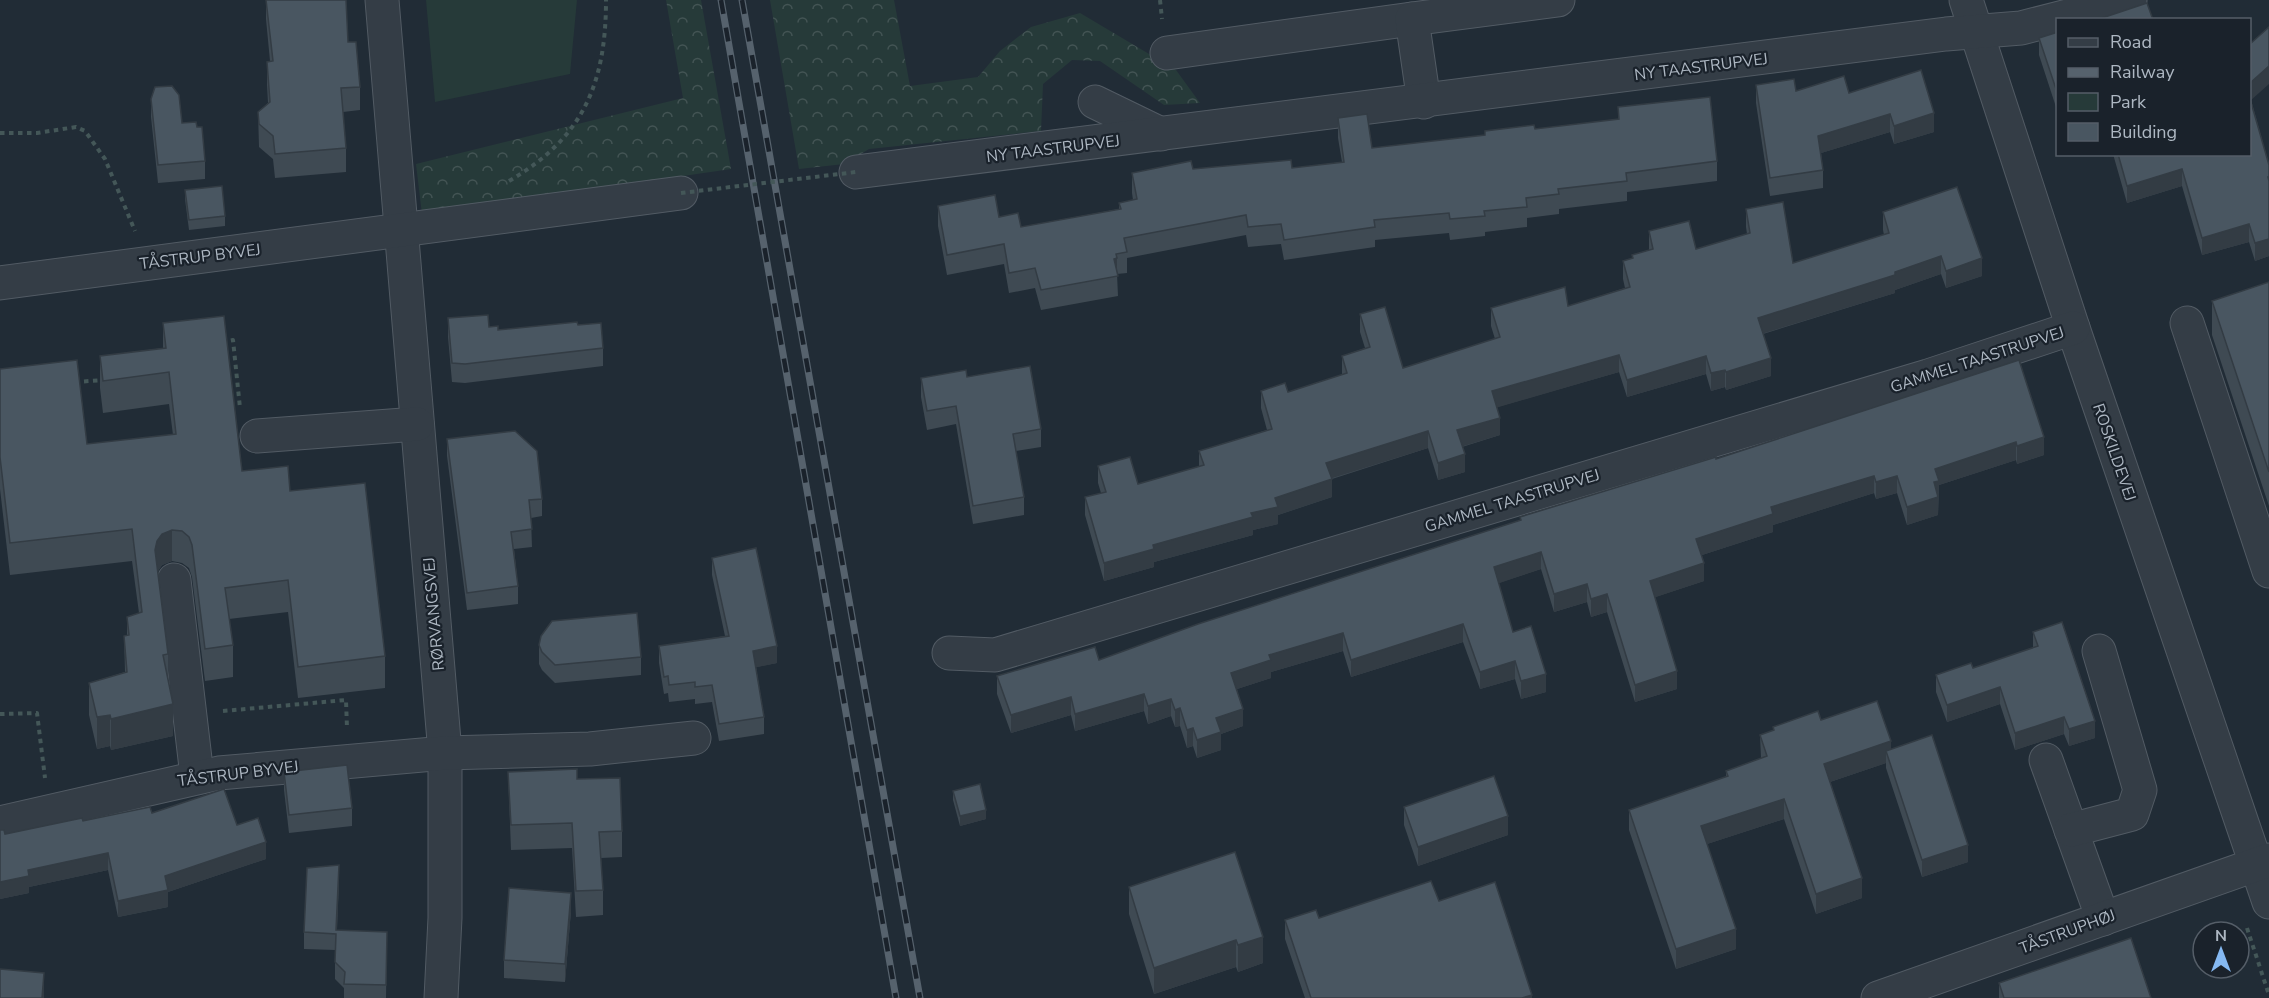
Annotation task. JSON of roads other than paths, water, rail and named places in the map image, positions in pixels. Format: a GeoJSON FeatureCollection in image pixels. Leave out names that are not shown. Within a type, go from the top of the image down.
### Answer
{"type":"FeatureCollection","features":[{"type":"Feature","properties":{"kind":"street"},"geometry":{"type":"LineString","coordinates":[[382,0],[400,231]]}},
{"type":"Feature","properties":{"kind":"street"},"geometry":{"type":"LineString","coordinates":[[1167,53],[1558,0]]}},
{"type":"Feature","properties":{"kind":"street","name":"ROSKILDEVEJ"},"geometry":{"type":"LineString","coordinates":[[1966,0],[2252,867],[2269,902]]}},
{"type":"Feature","properties":{"kind":"street","name":"NY TAASTRUPVEJ"},"geometry":{"type":"LineString","coordinates":[[2060,18],[2130,0]]}},
{"type":"Feature","properties":{"kind":"street"},"geometry":{"type":"LineString","coordinates":[[1412,19],[1424,102]]}},
{"type":"Feature","properties":{"kind":"street","name":"NY TAASTRUPVEJ"},"geometry":{"type":"LineString","coordinates":[[856,172],[1424,102],[1946,34],[2021,28],[2056,19]]}},
{"type":"Feature","properties":{"kind":"street"},"geometry":{"type":"LineString","coordinates":[[1095,102],[1161,135]]}},
{"type":"Feature","properties":{"kind":"street","name":"TÅSTRUP BYVEJ"},"geometry":{"type":"LineString","coordinates":[[0,283],[681,193]]}},
{"type":"Feature","properties":{"kind":"street","name":"RØRVANGSVEJ"},"geometry":{"type":"LineString","coordinates":[[400,231],[445,753],[445,918],[441,998]]}},
{"type":"Feature","properties":{"kind":"street"},"geometry":{"type":"LineString","coordinates":[[2187,323],[2269,571]]}},
{"type":"Feature","properties":{"kind":"street","name":"GAMMEL TAASTRUPVEJ"},"geometry":{"type":"LineString","coordinates":[[949,653],[995,655],[1928,376],[2073,328]]}},
{"type":"Feature","properties":{"kind":"street"},"geometry":{"type":"LineString","coordinates":[[257,436],[417,424]]}},
{"type":"Feature","properties":{"kind":"street"},"geometry":{"type":"LineString","coordinates":[[174,580],[197,776]]}},
{"type":"Feature","properties":{"kind":"street"},"geometry":{"type":"LineString","coordinates":[[2071,830],[2132,814],[2139,790],[2099,651]]}},
{"type":"Feature","properties":{"kind":"street","name":"TÅSTRUP BYVEJ"},"geometry":{"type":"LineString","coordinates":[[0,823],[197,776],[348,760],[445,753],[590,749],[694,738]]}},
{"type":"Feature","properties":{"kind":"street"},"geometry":{"type":"LineString","coordinates":[[2046,760],[2103,919]]}},
{"type":"Feature","properties":{"kind":"street","name":"TÅSTRUPHØJ"},"geometry":{"type":"LineString","coordinates":[[1878,998],[2252,867]]}},
{"type":"Feature","properties":{"kind":"railway"},"geometry":{"type":"LineString","coordinates":[[721,0],[896,998]]}},
{"type":"Feature","properties":{"kind":"railway"},"geometry":{"type":"LineString","coordinates":[[742,0],[920,998]]}}]}
